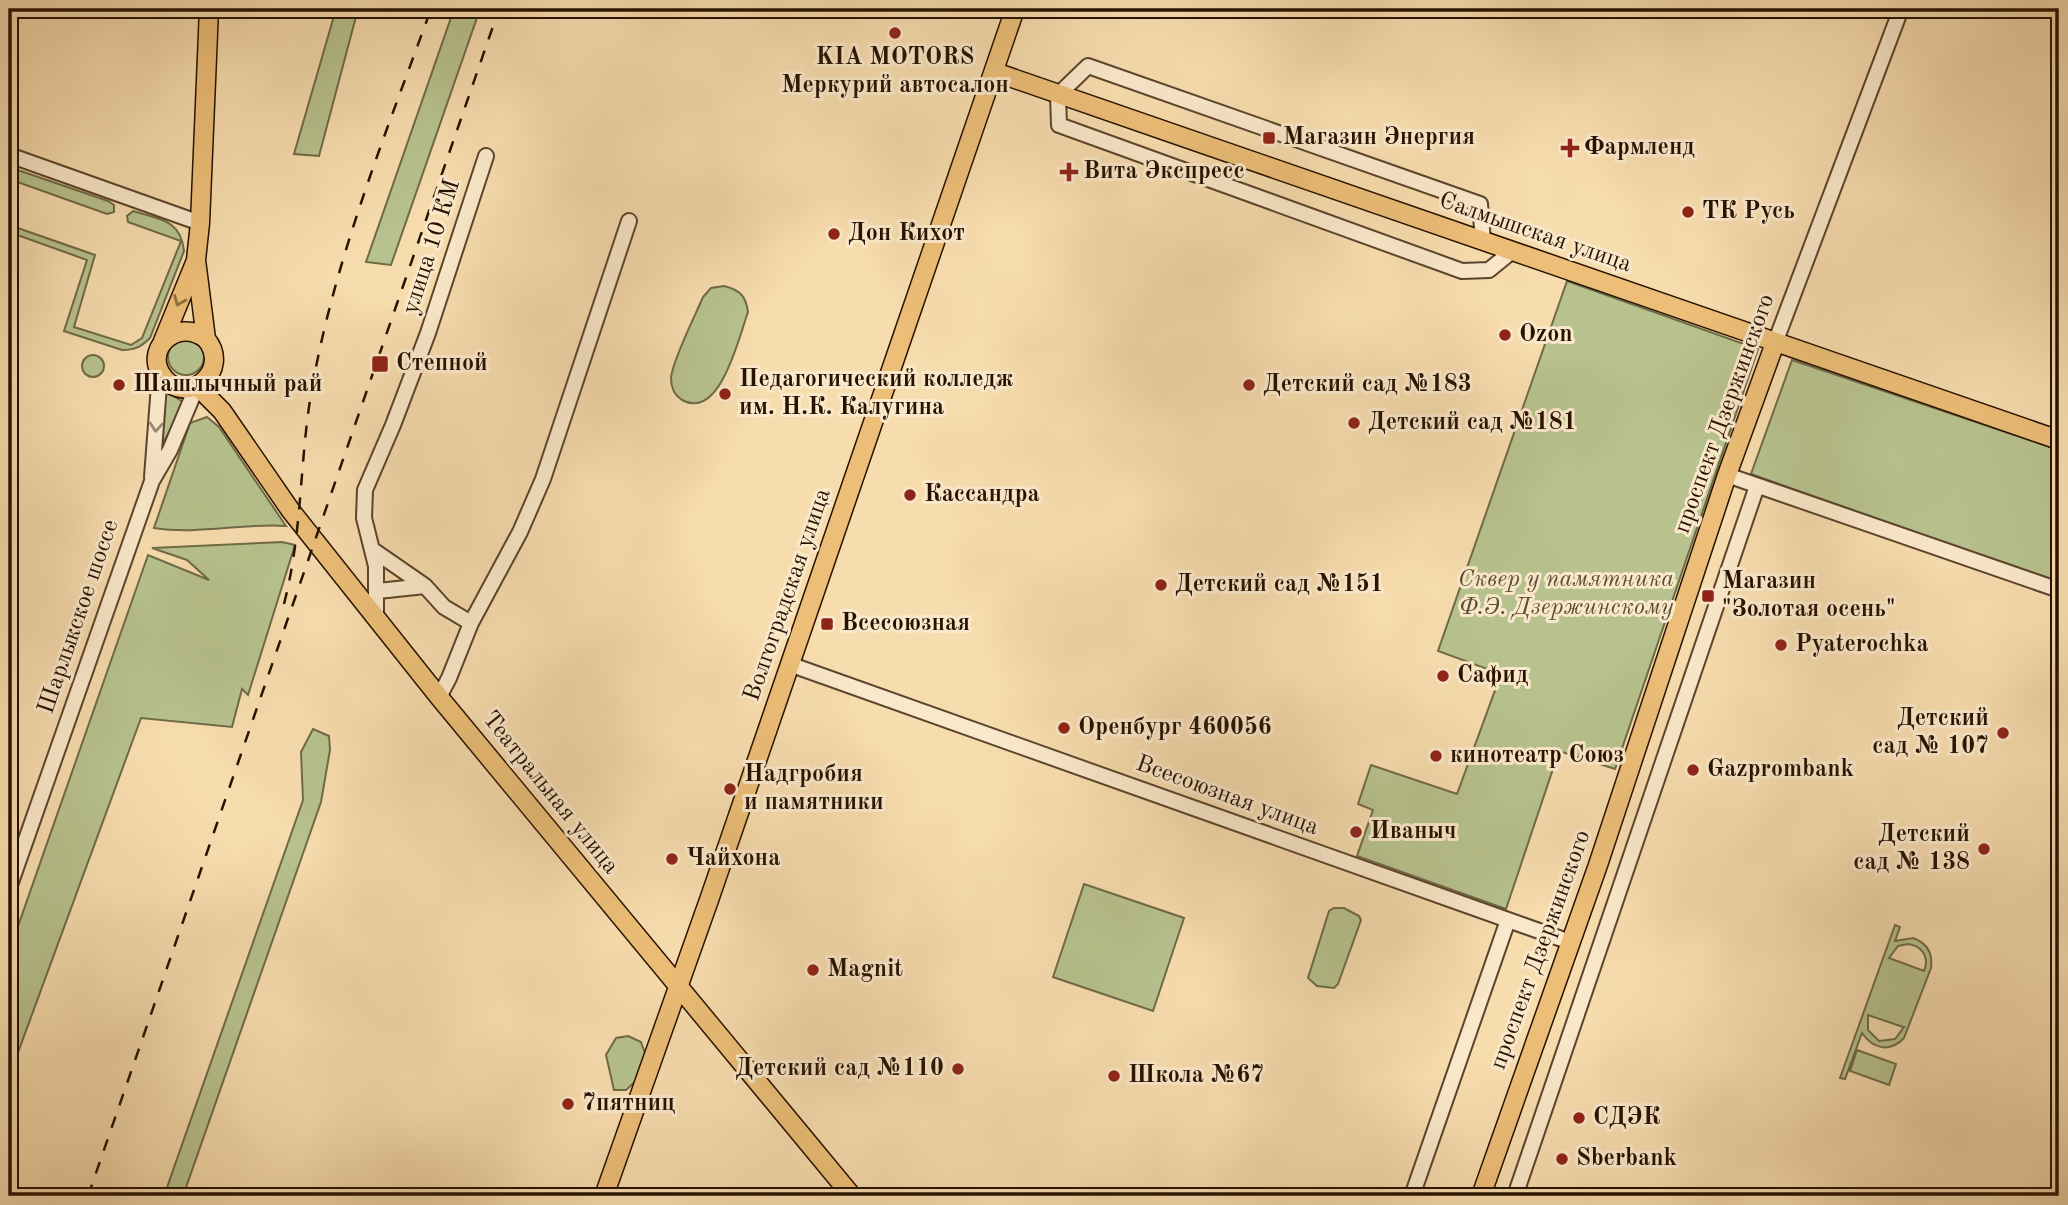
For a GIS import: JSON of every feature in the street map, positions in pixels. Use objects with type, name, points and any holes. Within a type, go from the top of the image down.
[{"type":"main road","points":[[206,339],[196,260],[209,9]]},
{"type":"main road","name":"Волгоградская улица","points":[[604,1196],[679,988],[1015,9]]},
{"type":"main road","name":"Салмышская улица","points":[[995,72],[2059,440]]},
{"type":"main road","points":[[163,342],[171,335],[186,331],[197,333],[206,339],[213,349],[214,362],[209,376],[197,386],[176,386],[164,379],[157,356],[196,260]]},
{"type":"main road","name":"проспект Дзержинского","points":[[1481,1196],[1598,865],[1727,475],[1775,343]]},
{"type":"main road","name":"Театральная улица","points":[[214,362],[222,411]]},
{"type":"main road","name":"Театральная улица","points":[[197,386],[222,411],[291,511],[439,697],[852,1196]]},
{"type":"street","name":"проспект Дзержинского","points":[[1775,343],[1900,9]]},
{"type":"street","points":[[1483,242],[1480,204],[1088,66],[1058,95],[1059,125],[1462,271],[1489,270],[1511,251]]},
{"type":"street","points":[[9,155],[200,223]]},
{"type":"street","name":"улица 10 КМ","points":[[376,616],[377,591],[373,550],[364,518],[365,490],[428,333],[485,156]]},
{"type":"street","points":[[439,697],[471,623],[520,532],[543,479],[629,221]]},
{"type":"street","name":"Шарлыкское шоссе","points":[[152,481],[160,372]]},
{"type":"street","name":"Шарлыкское шоссе","points":[[9,888],[152,481],[170,450],[197,386]]},
{"type":"street","points":[[1727,475],[2059,590]]},
{"type":"street","points":[[1515,1196],[1757,486]]},
{"type":"street","points":[[373,550],[425,586],[444,607],[471,623]]},
{"type":"street","points":[[377,591],[425,586]]},
{"type":"street","name":"Всесоюзная улица","points":[[789,664],[1570,942]]},
{"type":"street","points":[[1412,1196],[1508,920]]},
{"type":"green space","points":[[336,9],[358,9],[319,156],[294,154]]},
{"type":"green space","points":[[454,9],[480,9],[391,265],[366,262]]},
{"type":"green space","points":[[9,167],[108,201],[114,205],[114,212],[107,214],[9,179]]},
{"type":"green space","points":[[133,211],[173,226],[182,240],[184,251],[150,338],[138,347],[122,350],[64,331],[87,260],[9,232],[9,225],[95,255],[74,327],[131,345],[142,338],[181,241],[128,222],[127,216]]},
{"type":"green space","name":"Сквер у памятника Ф.Э. Дзержинскому","points":[[1567,281],[1758,349],[1615,769],[1559,751],[1506,909],[1357,856],[1373,810],[1358,804],[1371,765],[1457,794],[1501,674],[1438,651]]},
{"type":"green space","points":[[724,286],[741,294],[748,312],[733,356],[717,388],[707,399],[695,403],[682,400],[672,385],[675,361],[703,297],[711,288]]},
{"type":"green space","points":[[186,339],[199,344],[204,357],[199,370],[186,375],[173,370],[168,357],[173,344]]},
{"type":"green space","points":[[93,355],[101,358],[104,366],[101,374],[93,377],[85,374],[82,366],[85,358]]},
{"type":"green space","points":[[1792,360],[2059,450],[2059,583],[1751,474]]},
{"type":"green space","points":[[165,391],[185,403],[162,445]]},
{"type":"green space","points":[[207,417],[219,427],[286,526],[187,530],[154,528],[190,423]]},
{"type":"green space","points":[[282,542],[295,545],[248,695],[242,689],[232,727],[141,718],[9,1077],[9,952],[148,555],[209,580],[187,560],[152,548]]},
{"type":"green space","points":[[313,729],[329,736],[330,750],[321,802],[183,1196],[164,1196],[303,800],[301,752]]},
{"type":"green space","points":[[1084,884],[1184,918],[1153,1011],[1053,977]]},
{"type":"green space","points":[[1344,908],[1359,916],[1361,920],[1338,984],[1334,988],[1317,986],[1308,978],[1329,911]]},
{"type":"green space","points":[[1895,925],[1900,927],[1895,941],[1913,938],[1922,943],[1930,953],[1931,968],[1904,1038],[1893,1046],[1882,1047],[1871,1043],[1862,1033],[1845,1079],[1840,1078]],"holes":[[[1908,944],[1924,953],[1924,971],[1889,958],[1898,946]],[[1868,1015],[1903,1027],[1904,1027],[1895,1039],[1879,1041],[1868,1030]]]},
{"type":"green space","points":[[628,1036],[641,1042],[646,1056],[638,1079],[626,1090],[614,1090],[606,1055],[616,1038]]},
{"type":"green space","points":[[1857,1050],[1896,1064],[1889,1085],[1850,1071]]},
{"type":"railway","points":[[284,604],[295,549],[308,415],[322,339],[363,196],[431,9]]},
{"type":"railway","points":[[88,1196],[499,9]]},
{"type":"place","name":"KIA MOTORS Меркурий автосалон","points":[[895,33]]},
{"type":"place","name":"Магазин Энергия","points":[[1269,138]]},
{"type":"place","name":"Фармленд","points":[[1570,148]]},
{"type":"place","name":"Вита Экспресс","points":[[1069,172]]},
{"type":"place","name":"ТК Русь","points":[[1688,212]]},
{"type":"place","name":"Дон Кихот","points":[[834,234]]},
{"type":"place","name":"Ozon","points":[[1505,335]]},
{"type":"place","name":"Степной","points":[[380,364]]},
{"type":"place","name":"Шашлычный рай","points":[[119,385]]},
{"type":"place","name":"Детский сад №183","points":[[1249,385]]},
{"type":"place","name":"Педагогический колледж им. Н.К. Калугина","points":[[725,394]]},
{"type":"place","name":"Детский сад №181","points":[[1354,423]]},
{"type":"place","name":"Кассандра","points":[[910,495]]},
{"type":"place","name":"Детский сад №151","points":[[1161,585]]},
{"type":"place","name":"Магазин \"Золотая осень\"","points":[[1708,596]]},
{"type":"place","name":"Всесоюзная","points":[[827,624]]},
{"type":"place","name":"Pyaterochka","points":[[1781,645]]},
{"type":"place","name":"Сафид","points":[[1443,676]]},
{"type":"place","name":"Оренбург 460056","points":[[1064,728]]},
{"type":"place","name":"Детский сад № 107","points":[[2003,733]]},
{"type":"place","name":"кинотеатр Союз","points":[[1436,756]]},
{"type":"place","name":"Gazprombank","points":[[1693,770]]},
{"type":"place","name":"Надгробия и памятники","points":[[730,789]]},
{"type":"place","name":"Иваныч","points":[[1356,832]]},
{"type":"place","name":"Детский сад № 138","points":[[1984,849]]},
{"type":"place","name":"Чайхона","points":[[672,859]]},
{"type":"place","name":"Magnit","points":[[813,970]]},
{"type":"place","name":"Детский сад №110","points":[[958,1069]]},
{"type":"place","name":"Школа №67","points":[[1114,1076]]},
{"type":"place","name":"7пятниц","points":[[568,1104]]},
{"type":"place","name":"СДЭК","points":[[1579,1118]]},
{"type":"place","name":"Sberbank","points":[[1562,1159]]}]
